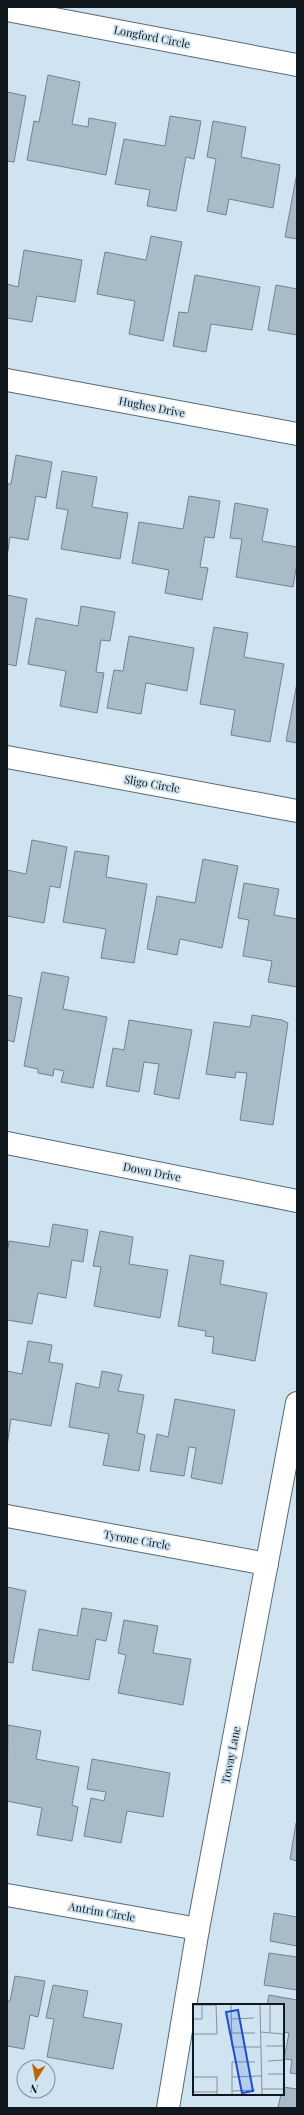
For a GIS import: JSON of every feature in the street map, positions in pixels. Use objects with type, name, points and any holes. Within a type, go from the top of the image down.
[{"type":"street","name":"Longford Circle","points":[[7,10],[297,64]]},
{"type":"street","name":"Hughes Drive","points":[[7,380],[297,434]]},
{"type":"street","name":"Sligo Circle","points":[[7,758],[297,811]]},
{"type":"street","name":"Down Drive","points":[[7,1143],[297,1201]]},
{"type":"street","name":"Toway Lane","points":[[168,2108],[198,1929],[297,1403]]},
{"type":"street","name":"Tyrone Circle","points":[[7,1516],[267,1564]]},
{"type":"street","name":"Antrim Circle","points":[[7,1894],[198,1929]]},
{"type":"building","points":[[48,75],[80,82],[72,124],[88,127],[89,118],[116,123],[106,175],[27,160],[34,121],[39,122]]},
{"type":"building","points":[[7,92],[26,96],[14,162],[7,161]]},
{"type":"building","points":[[170,116],[201,121],[194,159],[186,157],[176,211],[147,206],[150,190],[115,184],[124,139],[165,146]]},
{"type":"building","points":[[213,121],[246,127],[241,157],[280,165],[273,208],[229,199],[226,215],[207,211],[216,159],[207,157]]},
{"type":"building","points":[[297,173],[297,239],[285,237]]},
{"type":"building","points":[[151,236],[182,242],[163,341],[129,334],[135,301],[97,294],[105,252],[146,260]]},
{"type":"building","points":[[24,250],[82,260],[75,302],[37,296],[32,322],[7,318],[7,284],[18,287]]},
{"type":"building","points":[[195,275],[260,287],[252,330],[211,324],[206,352],[173,346],[179,312],[188,313]]},
{"type":"building","points":[[276,285],[297,289],[297,335],[268,330]]},
{"type":"building","points":[[16,455],[52,462],[46,498],[36,496],[28,540],[10,537],[7,557],[7,484],[11,484]]},
{"type":"building","points":[[62,471],[97,477],[92,507],[128,513],[120,559],[61,549],[68,510],[56,508]]},
{"type":"building","points":[[189,496],[220,501],[214,538],[205,537],[200,567],[208,568],[202,600],[165,593],[169,570],[132,563],[139,522],[183,529]]},
{"type":"building","points":[[235,503],[268,509],[262,541],[297,547],[297,563],[293,587],[236,577],[242,539],[230,538]]},
{"type":"building","points":[[7,595],[27,599],[16,666],[7,664]]},
{"type":"building","points":[[81,606],[115,612],[110,641],[101,640],[96,672],[104,673],[97,713],[60,706],[66,671],[28,664],[36,618],[78,626]]},
{"type":"building","points":[[214,627],[248,633],[244,657],[284,664],[270,742],[231,735],[235,710],[200,704]]},
{"type":"building","points":[[129,636],[194,648],[187,691],[146,683],[141,714],[107,708],[114,670],[123,671]]},
{"type":"building","points":[[297,683],[297,743],[286,741]]},
{"type":"building","points":[[32,840],[67,847],[60,888],[50,886],[44,923],[7,916],[7,870],[26,874]]},
{"type":"building","points":[[75,851],[109,856],[106,877],[147,884],[134,963],[101,958],[106,929],[63,922]]},
{"type":"building","points":[[203,859],[238,866],[222,948],[180,939],[177,955],[147,949],[157,896],[195,903]]},
{"type":"building","points":[[244,883],[279,889],[274,915],[297,919],[297,987],[268,982],[272,961],[243,956],[249,920],[238,918]]},
{"type":"building","points":[[42,972],[69,977],[63,1009],[107,1017],[93,1088],[61,1082],[64,1071],[54,1069],[53,1076],[38,1073],[38,1069],[24,1066]]},
{"type":"building","points":[[7,995],[22,998],[14,1042],[7,1040]]},
{"type":"building","points":[[252,1015],[282,1020],[288,1023],[273,1125],[240,1120],[247,1073],[236,1072],[235,1078],[206,1074],[214,1022],[250,1027]]},
{"type":"building","points":[[129,1020],[192,1030],[179,1099],[154,1094],[159,1064],[144,1062],[139,1092],[106,1086],[113,1048],[124,1050]]},
{"type":"building","points":[[53,1224],[88,1230],[83,1262],[72,1260],[66,1298],[38,1293],[32,1324],[7,1320],[7,1254],[9,1241],[49,1247]]},
{"type":"building","points":[[100,1231],[133,1237],[129,1264],[168,1270],[160,1318],[94,1306],[101,1267],[93,1266]]},
{"type":"building","points":[[190,1255],[224,1261],[220,1284],[267,1293],[255,1361],[212,1353],[214,1337],[205,1336],[206,1331],[178,1326]]},
{"type":"building","points":[[28,1341],[52,1345],[49,1362],[63,1364],[51,1426],[11,1419],[7,1446],[7,1371],[22,1374]]},
{"type":"building","points":[[102,1371],[122,1375],[118,1391],[144,1395],[137,1433],[145,1435],[139,1471],[103,1465],[109,1434],[69,1427],[76,1383],[99,1388]]},
{"type":"building","points":[[175,1399],[235,1410],[222,1484],[191,1478],[196,1448],[189,1447],[184,1476],[150,1471],[157,1434],[168,1437]]},
{"type":"building","points":[[7,1587],[26,1591],[13,1663],[7,1662]]},
{"type":"building","points":[[82,1608],[112,1613],[106,1641],[96,1639],[89,1680],[32,1670],[39,1629],[77,1636]]},
{"type":"building","points":[[124,1620],[158,1626],[153,1653],[191,1659],[183,1705],[118,1693],[126,1655],[118,1653]]},
{"type":"building","points":[[8,1725],[41,1731],[36,1759],[79,1767],[72,1805],[78,1807],[72,1841],[37,1835],[42,1808],[7,1801]]},
{"type":"building","points":[[92,1759],[170,1773],[163,1817],[127,1811],[121,1843],[84,1836],[91,1798],[104,1801],[106,1792],[87,1789]]},
{"type":"building","points":[[297,1823],[297,1861],[290,1859]]},
{"type":"building","points":[[274,1913],[297,1917],[297,1946],[270,1941]]},
{"type":"building","points":[[269,1953],[297,1957],[297,1990],[264,1985]]},
{"type":"building","points":[[15,1976],[45,1981],[38,2017],[30,2015],[24,2049],[7,2046],[7,2001],[10,2001]]},
{"type":"building","points":[[53,1985],[88,1991],[83,2017],[122,2024],[113,2069],[47,2057],[54,2019],[46,2018]]},
{"type":"building","points":[[269,1995],[297,2000],[297,2074],[290,2073],[292,2060],[284,2059],[289,2033],[284,2032],[284,2004],[267,2004]]},
{"type":"building","points":[[284,2087],[297,2089],[297,2108],[278,2108],[281,2095],[284,2095]]}]
